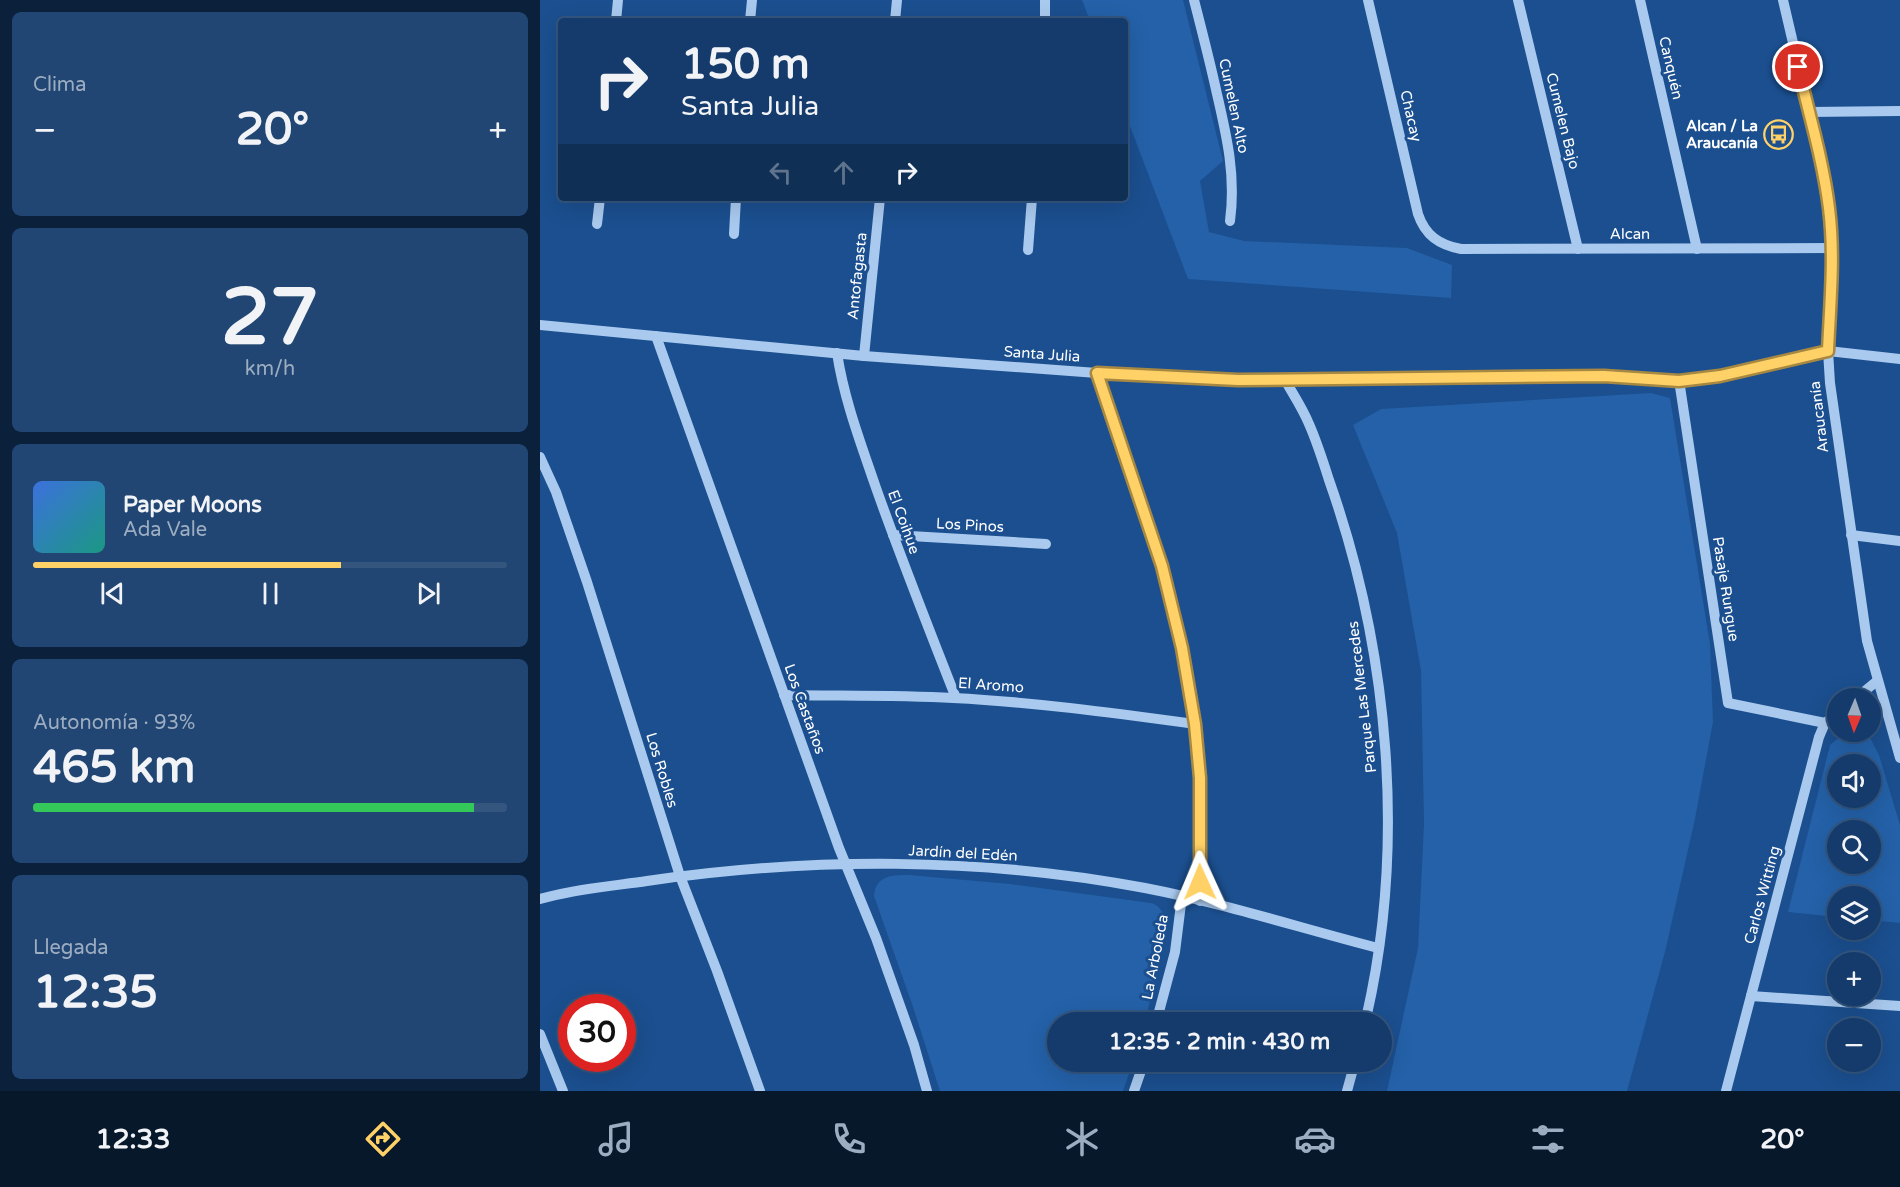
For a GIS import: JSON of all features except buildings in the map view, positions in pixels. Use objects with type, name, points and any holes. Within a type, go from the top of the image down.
[{"type":"street","points":[[616,18],[618,0]]},
{"type":"street","points":[[750,18],[752,0]]},
{"type":"street","points":[[896,18],[897,0]]},
{"type":"street","points":[[1045,18],[1046,0]]},
{"type":"street","name":"Cumelen Alto","points":[[1194,0],[1232,163],[1233,192],[1230,221]]},
{"type":"street","name":"Chacay","points":[[1368,0],[1418,214],[1431,236]]},
{"type":"street","name":"Cumelen Bajo","points":[[1518,0],[1578,249]]},
{"type":"street","name":"Canquén","points":[[1640,0],[1697,249]]},
{"type":"street","name":"Araucanía","points":[[1783,0],[1827,198],[1832,248],[1828,351],[1833,413],[1867,641],[1876,681],[1897,735],[1900,758]]},
{"type":"street","points":[[1809,112],[1900,111]]},
{"type":"street","points":[[597,224],[600,201]]},
{"type":"street","points":[[734,234],[736,201]]},
{"type":"street","name":"Antofagasta","points":[[864,356],[880,201]]},
{"type":"street","points":[[1028,250],[1032,201]]},
{"type":"street","name":"Alcan","points":[[1431,236],[1440,243],[1461,249],[1832,248]]},
{"type":"street","name":"Santa Julia","points":[[540,325],[864,356],[1097,373],[1238,380],[1604,376],[1679,381],[1720,376],[1828,351],[1900,359]]},
{"type":"street","name":"Los Castaños","points":[[656,336],[839,848],[876,938],[914,1045],[927,1091]]},
{"type":"street","name":"El Coihue","points":[[837,353],[846,403],[892,536],[956,698]]},
{"type":"street","points":[[1097,373],[1162,566],[1182,648],[1195,724],[1200,778],[1200,902]]},
{"type":"street","name":"Parque Las Mercedes","points":[[1285,380],[1309,423],[1346,528],[1370,632],[1381,704],[1387,800],[1385,876],[1378,948],[1367,1012]]},
{"type":"street","name":"Pasaje Rungue","points":[[1679,381],[1728,703],[1825,723]]},
{"type":"street","name":"Los Robles","points":[[540,457],[556,492],[587,582],[680,876],[760,1091]]},
{"type":"street","name":"Los Pinos","points":[[892,536],[1046,544]]},
{"type":"street","points":[[1851,536],[1900,541]]},
{"type":"street","points":[[1868,688],[1876,681]]},
{"type":"street","name":"El Aromo","points":[[784,695],[894,695],[956,698],[1082,709],[1195,724]]},
{"type":"street","name":"Carlos Witting","points":[[1726,1091],[1819,737],[1825,723]]},
{"type":"street","name":"Jardín del Edén","points":[[540,899],[584,890],[735,869],[847,865],[962,865],[1142,888],[1182,896],[1378,948]]},
{"type":"street","name":"La Arboleda","points":[[1159,1012],[1175,952],[1182,896]]},
{"type":"street","points":[[1751,996],[1900,1006]]},
{"type":"street","points":[[540,1035],[563,1091]]},
{"type":"street","points":[[1134,1091],[1141,1072]]},
{"type":"street","points":[[1347,1091],[1352,1072]]},
{"type":"shaded area","points":[[1082,0],[1183,0],[1223,161],[1200,181],[1209,232],[1244,241],[1407,248],[1452,265],[1451,298],[1188,279],[1128,121],[1128,18],[1089,18]]},
{"type":"shaded area","points":[[1651,393],[1670,398],[1710,644],[1713,722],[1695,819],[1665,952],[1627,1091],[1387,1091],[1418,948],[1424,824],[1421,671],[1397,533],[1353,425],[1381,409]]},
{"type":"shaded area","points":[[1834,742],[1872,742],[1878,754],[1828,754],[1830,745]]},
{"type":"shaded area","points":[[1827,757],[1827,808],[1881,808],[1881,762],[1900,825],[1900,923],[1881,921],[1881,886],[1827,886],[1827,916],[1788,912]]},
{"type":"shaded area","points":[[909,875],[1010,884],[1151,903],[1157,906],[1164,915],[1164,936],[1147,1012],[1047,1012],[1047,1072],[1130,1072],[1123,1091],[940,1091],[874,896],[875,889],[881,880],[891,876]]},
{"type":"place","name":"Alcan / La Araucanía","points":[[1779,135]]},
{"type":"route","points":[[1200,882],[1200,778],[1195,724],[1182,648],[1162,566],[1097,373],[1238,380],[1604,376],[1679,381],[1720,376],[1828,351],[1832,281],[1829,208],[1822,167],[1798,67]]}]
